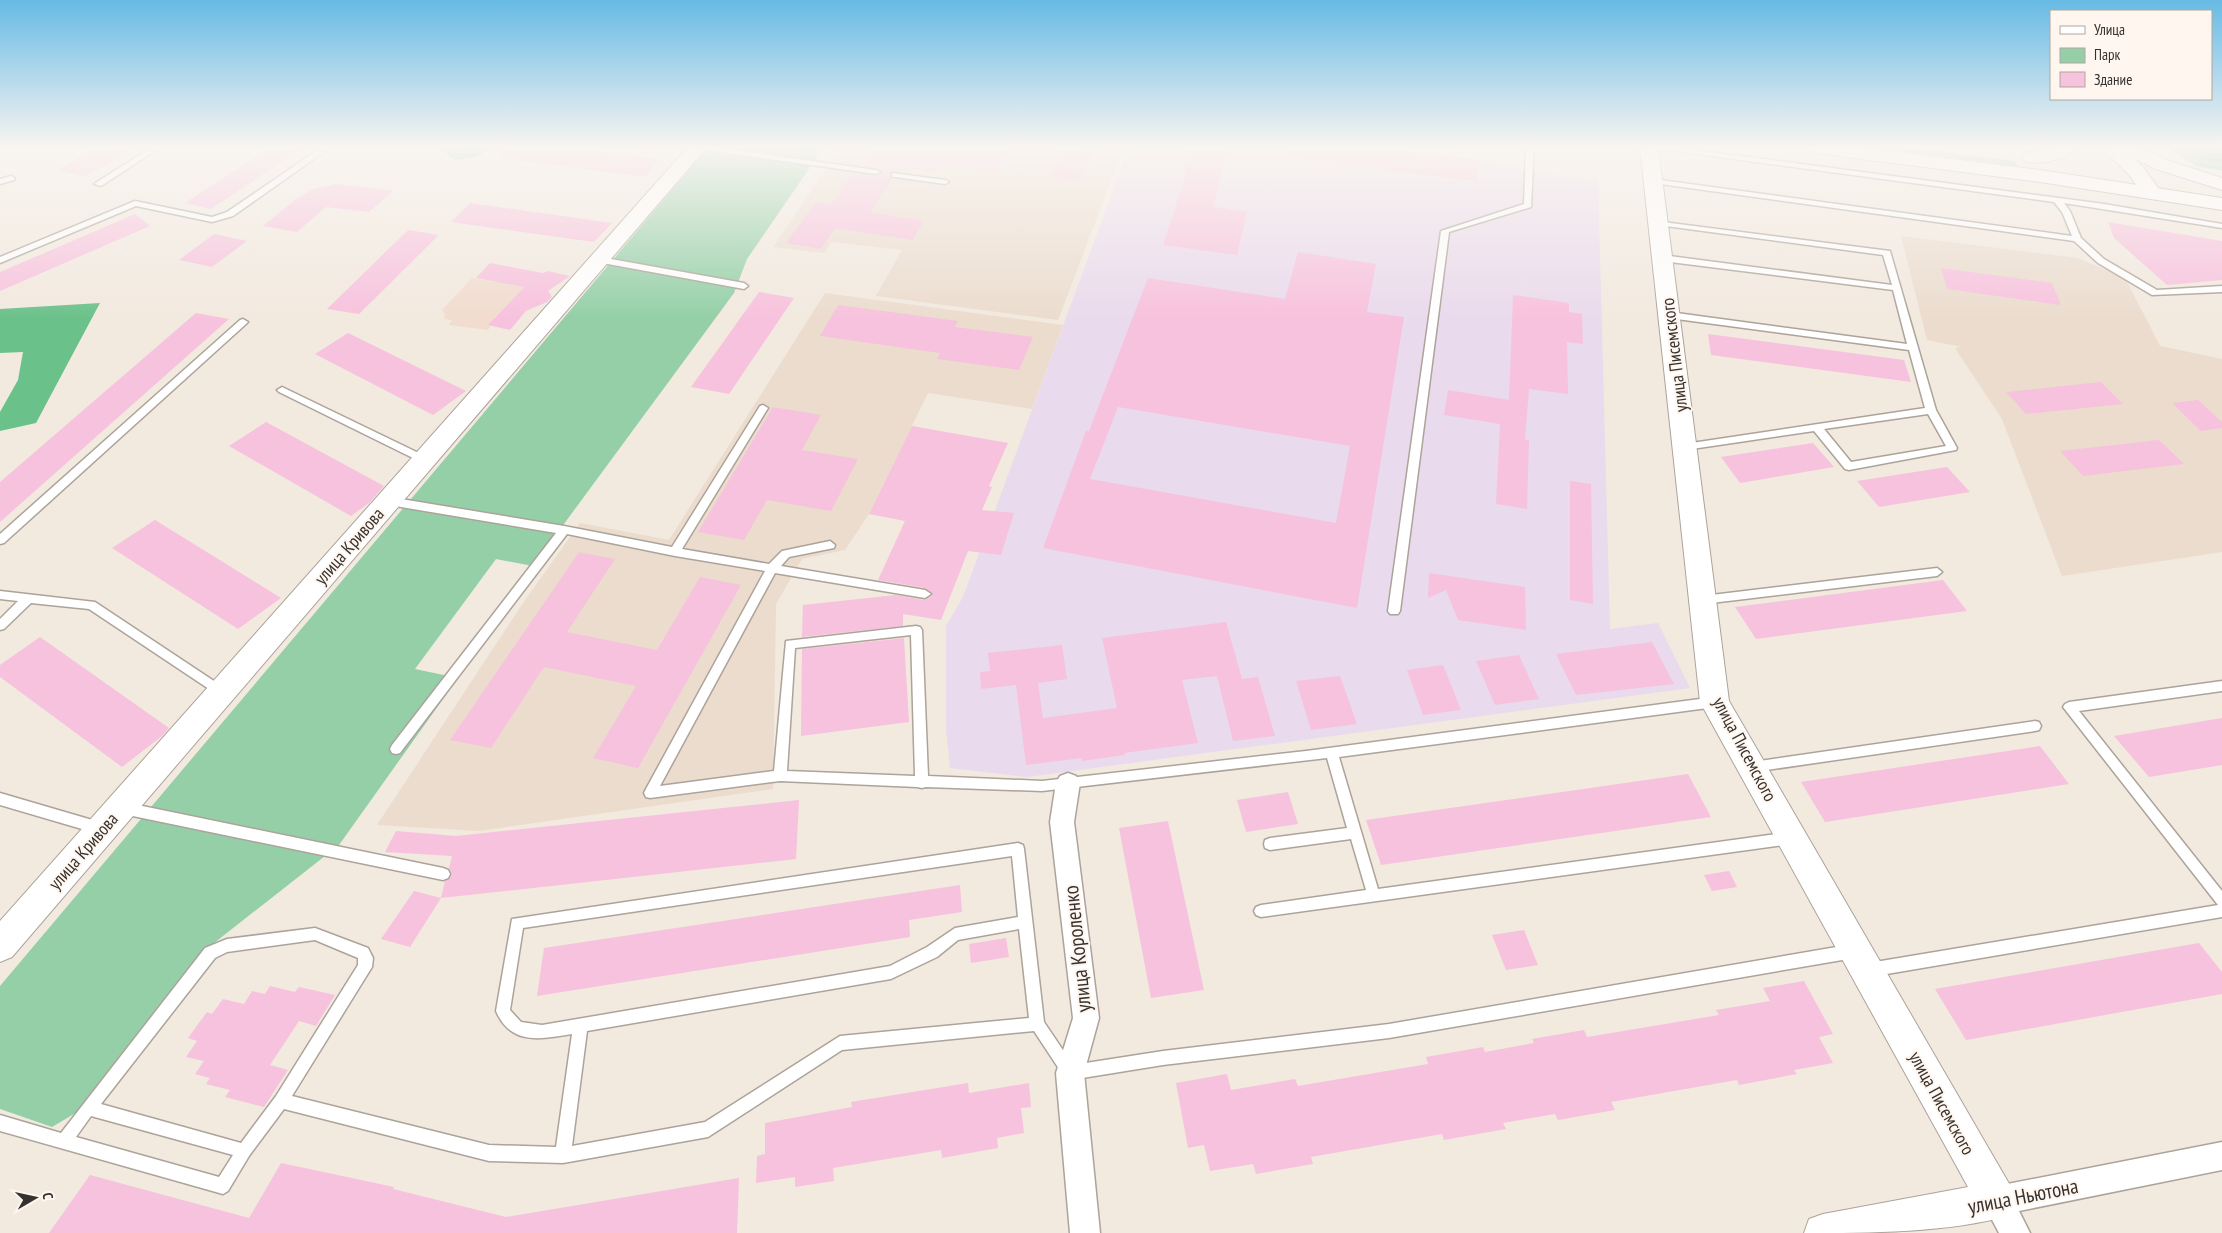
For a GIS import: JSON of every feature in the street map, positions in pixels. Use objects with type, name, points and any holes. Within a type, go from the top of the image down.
[{"type":"street","name":"улица Кривова","points":[[0,946],[648,205]]},
{"type":"street","name":"улица Писемского","points":[[1656,205],[1715,702],[2015,1233]]},
{"type":"street","name":"улица Короленко","points":[[1068,783],[1062,822],[1086,1018],[1070,1072],[1085,1233]]},
{"type":"street","name":"улица Ньютона","points":[[1823,1233],[1997,1201],[2222,1156]]},
{"type":"lane","points":[[0,260],[131,205]]},
{"type":"lane","points":[[142,205],[212,220],[230,214],[244,205]]},
{"type":"lane","points":[[1394,611],[1446,231],[1528,205]]},
{"type":"lane","points":[[1825,205],[2077,239]]},
{"type":"lane","points":[[2061,205],[2066,211],[2077,239],[2101,261],[2155,293],[2222,289]]},
{"type":"lane","points":[[2091,205],[2222,226]]},
{"type":"lane","points":[[1658,223],[1887,253],[1931,410],[1952,448],[1849,466],[1816,427]]},
{"type":"lane","points":[[1662,258],[1897,288]]},
{"type":"lane","points":[[600,260],[744,286]]},
{"type":"lane","points":[[1669,315],[1913,348]]},
{"type":"lane","points":[[0,540],[243,322]]},
{"type":"lane","points":[[282,390],[425,460]]},
{"type":"lane","points":[[675,552],[763,408]]},
{"type":"lane","points":[[1685,448],[1931,410]]},
{"type":"lane","points":[[389,500],[564,530],[675,552],[925,594]]},
{"type":"lane","points":[[396,750],[564,530]]},
{"type":"lane","points":[[830,545],[786,554],[772,568],[650,793],[780,776],[922,783],[1042,786],[1306,756],[1715,702]]},
{"type":"lane","points":[[1703,600],[1937,572]]},
{"type":"lane","points":[[0,595],[91,605],[222,692]]},
{"type":"lane","points":[[0,626],[29,598]]},
{"type":"lane","points":[[780,776],[790,644],[916,630],[922,783]]},
{"type":"lane","points":[[2222,686],[2069,707],[2222,901]]},
{"type":"lane","points":[[1753,767],[2035,726]]},
{"type":"lane","points":[[1306,756],[1331,752],[1374,896]]},
{"type":"lane","points":[[0,799],[102,829]]},
{"type":"lane","points":[[121,807],[443,874]]},
{"type":"lane","points":[[1270,844],[1355,833]]},
{"type":"lane","points":[[1261,911],[1792,837]]},
{"type":"lane","points":[[1025,922],[955,934],[932,952],[891,972],[580,1027],[542,1032],[523,1030],[509,1023],[504,1011],[517,923],[1018,849],[1037,1024],[1070,1072],[1163,1058],[1389,1031],[1862,960],[2222,911]]},
{"type":"lane","points":[[0,1123],[223,1186],[244,1151],[282,1101],[365,967],[366,958],[363,953],[315,934],[227,946],[210,953],[64,1141]]},
{"type":"lane","points":[[282,1101],[489,1153],[563,1155],[708,1129],[840,1043],[1037,1024]]},
{"type":"lane","points":[[563,1155],[580,1027]]},
{"type":"lane","points":[[88,1108],[244,1151]]},
{"type":"shaded area","points":[[802,205],[1102,205],[1058,320],[876,296],[902,250],[832,242],[824,253],[773,247]]},
{"type":"shaded area","points":[[1108,205],[1599,205],[1610,629],[1658,623],[1690,688],[1027,777],[950,768],[946,728],[946,626],[963,597]]},
{"type":"shaded area","points":[[1901,236],[2078,258],[2125,278],[2160,346],[2222,359],[2222,552],[2062,576],[2002,419],[1955,348],[1962,347],[1927,340]]},
{"type":"shaded area","points":[[472,278],[524,287],[494,318],[488,330],[449,325],[452,320],[444,319],[445,314],[442,310]]},
{"type":"shaded area","points":[[825,293],[1063,325],[1032,409],[928,393],[869,514],[845,550],[802,559],[776,604],[773,789],[479,831],[377,825],[525,600],[580,523],[669,540]]},
{"type":"green space","points":[[659,205],[784,205],[747,259],[734,293],[533,566],[496,559],[415,669],[458,678],[339,845],[209,947],[79,1111],[52,1127],[0,1109],[0,986]]},
{"type":"green space","points":[[100,303],[36,423],[0,431],[0,412],[18,380],[23,352],[0,353],[0,309]]},
{"type":"building","points":[[192,205],[218,205],[211,209]]},
{"type":"building","points":[[289,205],[378,205],[369,212],[326,207],[297,232],[263,226]]},
{"type":"building","points":[[468,205],[481,205],[612,223],[594,242],[451,222]]},
{"type":"building","points":[[814,205],[875,205],[870,212],[924,221],[912,240],[835,228],[821,249],[786,243]]},
{"type":"building","points":[[1176,205],[1214,205],[1213,207],[1247,212],[1237,255],[1163,245]]},
{"type":"building","points":[[135,214],[150,226],[0,291],[0,272]]},
{"type":"building","points":[[2108,222],[2222,241],[2222,280],[2167,285],[2114,238]]},
{"type":"building","points":[[408,230],[439,235],[359,314],[327,309]]},
{"type":"building","points":[[214,234],[247,241],[212,267],[179,260]]},
{"type":"building","points":[[1298,252],[1376,264],[1367,312],[1404,317],[1357,608],[1043,548],[1086,431],[1089,431],[1148,278],[1285,299]],"holes":[[[1118,407],[1350,446],[1336,523],[1090,479]]]},
{"type":"building","points":[[490,263],[570,276],[548,291],[552,297],[547,302],[526,311],[510,330],[488,325],[524,287],[476,278]]},
{"type":"building","points":[[1941,268],[2052,283],[2061,305],[1947,289]]},
{"type":"building","points":[[759,292],[794,298],[729,394],[691,387]]},
{"type":"building","points":[[1513,295],[1569,303],[1569,312],[1582,314],[1583,344],[1567,342],[1568,394],[1529,389],[1525,440],[1529,440],[1527,509],[1496,504],[1500,424],[1444,415],[1448,390],[1509,400]]},
{"type":"building","points":[[838,305],[958,321],[955,327],[1033,337],[1019,370],[937,359],[940,353],[820,336]]},
{"type":"building","points":[[196,313],[229,319],[0,522],[0,482]]},
{"type":"building","points":[[348,333],[466,391],[433,415],[315,354]]},
{"type":"building","points":[[1708,334],[1904,360],[1911,382],[1711,355]]},
{"type":"building","points":[[2101,382],[2123,404],[2026,414],[2006,392]]},
{"type":"building","points":[[2198,400],[2222,422],[2222,428],[2201,431],[2172,403]]},
{"type":"building","points":[[773,407],[821,415],[802,450],[858,459],[831,511],[767,500],[744,540],[698,532]]},
{"type":"building","points":[[266,422],[384,486],[369,503],[351,516],[229,446]]},
{"type":"building","points":[[912,426],[1008,443],[989,486],[992,487],[982,510],[1014,513],[1001,555],[968,551],[941,620],[903,614],[903,626],[802,637],[803,605],[896,595],[925,600],[933,595],[925,588],[878,580],[905,521],[869,514]]},
{"type":"building","points":[[2159,440],[2184,464],[2083,476],[2060,451]]},
{"type":"building","points":[[1813,443],[1834,467],[1740,483],[1721,457]]},
{"type":"building","points":[[1947,467],[1970,492],[1879,507],[1857,481]]},
{"type":"building","points":[[1570,481],[1591,484],[1593,604],[1570,600]]},
{"type":"building","points":[[155,520],[281,598],[238,629],[112,548]]},
{"type":"building","points":[[579,552],[615,559],[567,632],[657,650],[700,577],[741,585],[638,768],[593,758],[636,686],[544,667],[491,748],[450,740]]},
{"type":"building","points":[[1429,573],[1525,587],[1526,630],[1458,620],[1446,590],[1428,598]]},
{"type":"building","points":[[1943,580],[1967,611],[1756,639],[1735,607]]},
{"type":"building","points":[[1226,622],[1242,679],[1258,677],[1275,736],[1233,741],[1217,676],[1182,680],[1198,743],[1082,761],[1082,758],[1026,765],[1016,685],[981,689],[980,672],[990,671],[988,653],[1062,645],[1067,679],[1038,683],[1043,718],[1117,708],[1102,638]]},
{"type":"building","points":[[40,637],[169,728],[162,736],[122,767],[0,677],[0,665]]},
{"type":"building","points":[[904,638],[909,722],[801,736],[802,649]]},
{"type":"building","points":[[1652,642],[1674,684],[1576,695],[1556,654]]},
{"type":"building","points":[[1519,655],[1539,699],[1495,705],[1476,661]]},
{"type":"building","points":[[1443,665],[1461,710],[1423,715],[1407,670]]},
{"type":"building","points":[[1340,676],[1357,724],[1311,730],[1296,681]]},
{"type":"building","points":[[2222,718],[2222,765],[2149,777],[2114,736]]},
{"type":"building","points":[[2040,746],[2069,784],[1825,822],[1801,782]]},
{"type":"building","points":[[1688,774],[1711,817],[1381,865],[1366,820]]},
{"type":"building","points":[[1288,792],[1298,824],[1246,832],[1237,800]]},
{"type":"building","points":[[799,800],[796,859],[441,898],[445,881],[452,875],[449,868],[452,856],[385,852],[396,831],[456,836]]},
{"type":"building","points":[[1168,821],[1204,990],[1151,998],[1119,828]]},
{"type":"building","points":[[1729,871],[1737,887],[1712,891],[1704,875]]},
{"type":"building","points":[[960,885],[962,912],[909,920],[910,937],[537,996],[544,948]]},
{"type":"building","points":[[414,891],[441,898],[410,947],[381,939]]},
{"type":"building","points":[[1524,930],[1538,965],[1506,970],[1492,935]]},
{"type":"building","points":[[1006,938],[1009,957],[971,963],[969,944]]},
{"type":"building","points":[[2199,943],[2222,972],[2222,994],[1966,1040],[1935,989]]},
{"type":"building","points":[[1804,981],[1833,1034],[1819,1037],[1833,1063],[1794,1070],[1797,1074],[1739,1085],[1737,1080],[1611,1102],[1615,1110],[1558,1120],[1555,1114],[1503,1123],[1506,1129],[1444,1140],[1442,1134],[1311,1157],[1313,1164],[1256,1174],[1253,1164],[1210,1171],[1204,1145],[1188,1148],[1176,1083],[1227,1074],[1231,1090],[1295,1079],[1298,1086],[1428,1064],[1426,1057],[1483,1047],[1485,1052],[1534,1043],[1532,1039],[1584,1030],[1587,1037],[1719,1015],[1716,1010],[1770,1001],[1763,988]]},
{"type":"building","points":[[270,986],[295,992],[299,987],[335,995],[316,1026],[299,1021],[270,1065],[288,1070],[264,1107],[225,1097],[230,1090],[206,1084],[210,1078],[195,1074],[204,1061],[186,1057],[197,1041],[188,1038],[207,1012],[212,1014],[223,999],[244,1004],[252,991],[265,994]]},
{"type":"building","points":[[968,1083],[969,1093],[1029,1083],[1031,1107],[1021,1108],[1024,1133],[997,1138],[998,1148],[942,1158],[941,1150],[833,1168],[834,1181],[795,1187],[795,1177],[756,1183],[757,1156],[765,1154],[765,1123],[852,1107],[851,1102]]},
{"type":"building","points":[[281,1163],[394,1187],[393,1189],[506,1217],[739,1178],[737,1233],[49,1233],[90,1175],[249,1218]]}]
